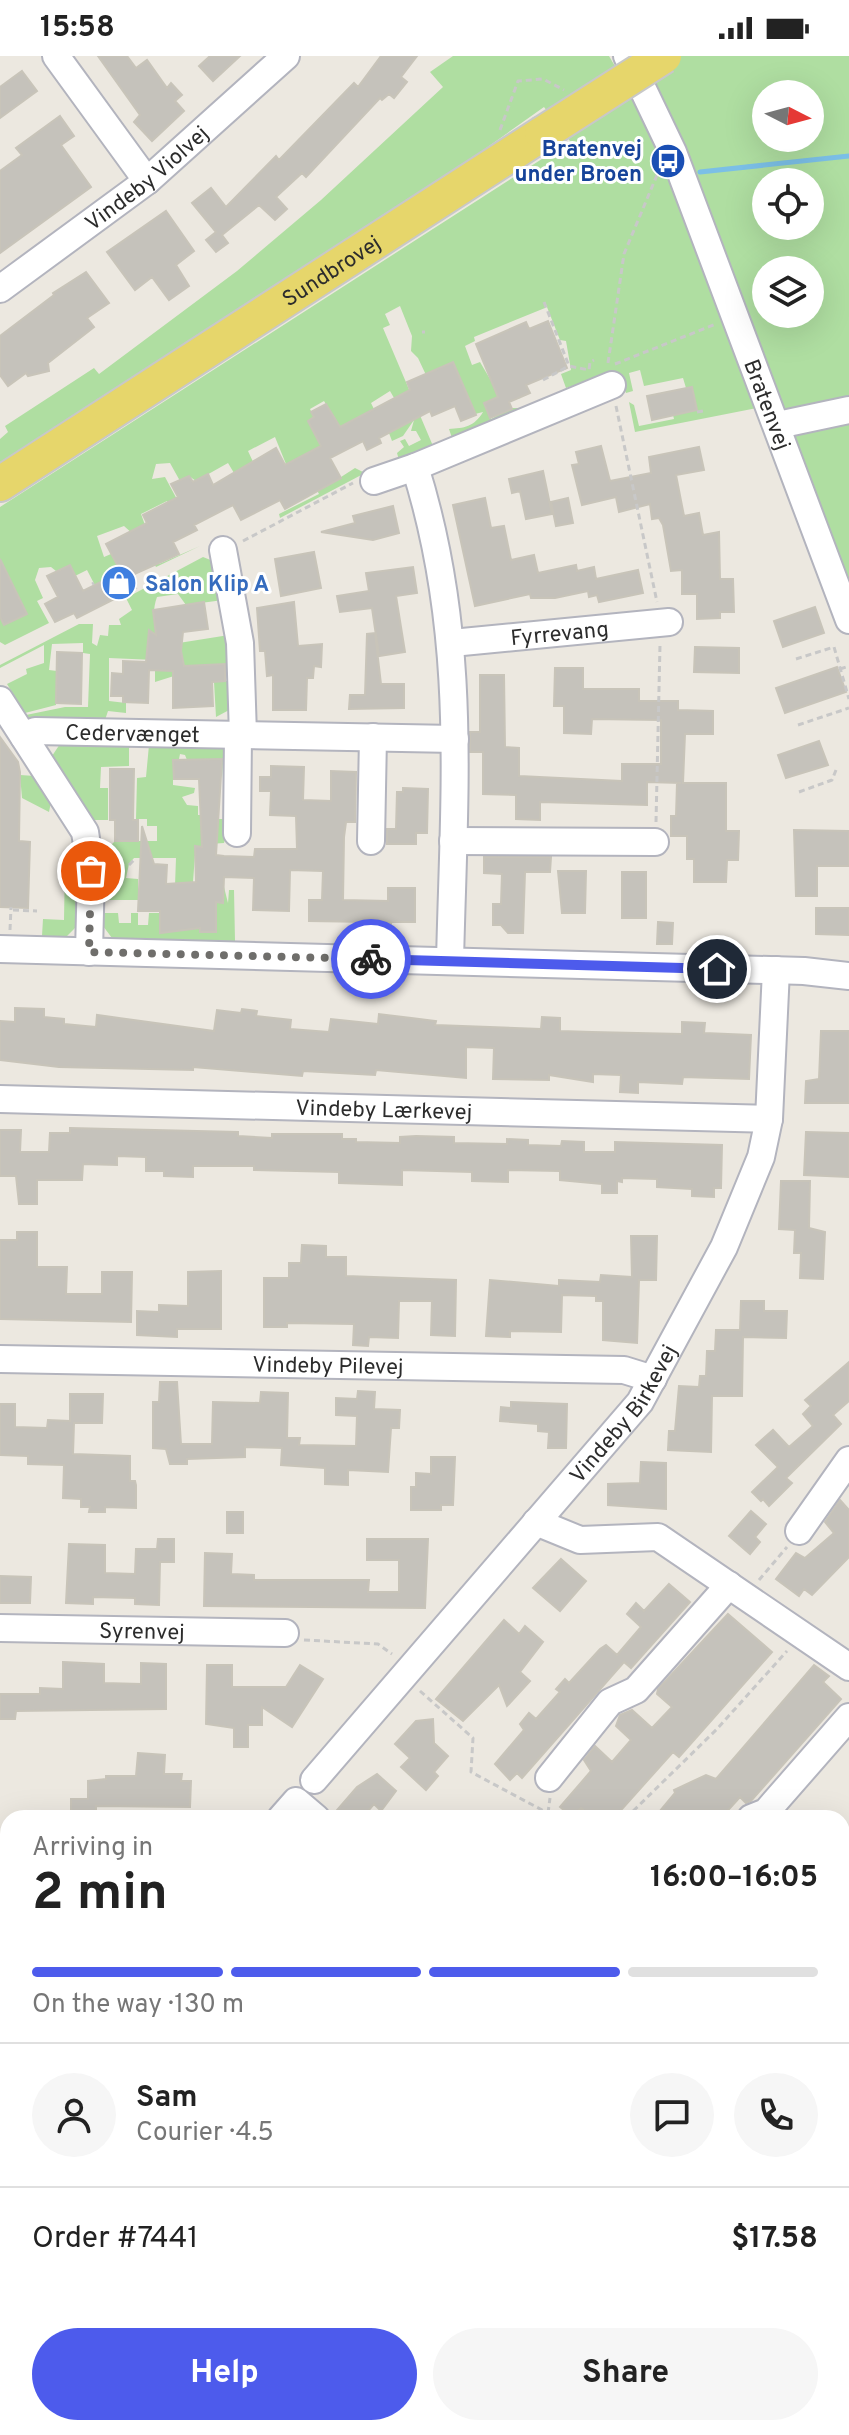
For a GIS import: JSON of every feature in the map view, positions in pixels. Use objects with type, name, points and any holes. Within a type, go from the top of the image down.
[{"type":"main road","name":"Sundbrovej","points":[[0,484],[664,56]]},
{"type":"street","points":[[56,56],[147,181]]},
{"type":"street","name":"Vindeby Violvej","points":[[0,289],[147,181],[286,56]]},
{"type":"street","name":"Bratenvej","points":[[627,56],[673,152],[849,620]]},
{"type":"street","points":[[374,481],[415,467],[610,376]]},
{"type":"street","points":[[778,425],[849,410]]},
{"type":"street","points":[[415,467],[439,558],[452,643],[455,739],[450,961]]},
{"type":"street","points":[[223,550],[240,643],[241,735],[237,833]]},
{"type":"street","name":"Fyrrevang","points":[[452,643],[669,622]]},
{"type":"street","points":[[0,700],[75,813],[87,840],[91,871],[89,952]]},
{"type":"street","name":"Cedervænget","points":[[24,737],[35,731],[455,739]]},
{"type":"street","points":[[371,841],[373,737]]},
{"type":"street","points":[[453,841],[655,842]]},
{"type":"street","points":[[0,949],[776,970],[849,976]]},
{"type":"street","name":"Vindeby Birkevej","points":[[314,1780],[630,1417],[653,1379],[724,1247],[761,1157],[769,1119],[776,970]]},
{"type":"street","name":"Vindeby Lærkevej","points":[[0,1099],[769,1119]]},
{"type":"street","name":"Vindeby Pilevej","points":[[0,1359],[624,1370],[653,1379]]},
{"type":"street","points":[[799,1531],[849,1460]]},
{"type":"street","points":[[536,1522],[580,1540],[658,1537],[849,1667]]},
{"type":"street","points":[[549,1778],[610,1702],[636,1690],[737,1590]]},
{"type":"street","name":"Syrenvej","points":[[0,1628],[285,1633]]},
{"type":"street","points":[[768,1810],[849,1717]]},
{"type":"street","points":[[288,1810],[296,1801],[307,1810]]},
{"type":"path","points":[[501,125],[516,84]]},
{"type":"path","points":[[610,376],[624,254],[663,157],[673,152]]},
{"type":"path","points":[[544,302],[569,366]]},
{"type":"path","points":[[610,376],[723,321]]},
{"type":"path","points":[[543,380],[569,366],[589,370],[590,362],[594,360]]},
{"type":"path","points":[[697,412],[703,411]]},
{"type":"path","points":[[630,470],[639,468]]},
{"type":"path","points":[[223,550],[365,477],[374,481]]},
{"type":"path","points":[[796,659],[834,647],[849,699]]},
{"type":"path","points":[[840,669],[849,666]]},
{"type":"path","points":[[798,725],[849,708]]},
{"type":"path","points":[[799,792],[832,780],[836,770]]},
{"type":"path","points":[[129,865],[135,859]]},
{"type":"path","points":[[11,910],[37,911]]},
{"type":"path","points":[[737,1590],[764,1578],[799,1531]]},
{"type":"path","points":[[285,1633],[311,1642],[380,1645],[473,1738],[469,1760],[471,1772],[542,1810]]},
{"type":"path","points":[[634,1810],[717,1729],[803,1634]]},
{"type":"path","points":[[549,1810],[551,1805]]},
{"type":"green space","points":[[453,56],[609,56],[649,124],[762,407],[635,432],[629,402],[634,405],[639,426],[674,419],[673,415],[696,410],[692,387],[686,388],[683,378],[644,386],[640,370],[629,373],[633,391],[626,393],[617,371],[566,388],[561,374],[571,370],[566,341],[560,340],[545,302],[545,308],[474,337],[475,341],[465,346],[472,365],[480,362],[490,379],[513,379],[521,398],[485,403],[491,419],[512,408],[526,408],[452,438],[449,429],[468,426],[483,412],[475,414],[453,363],[426,375],[411,351],[412,336],[400,306],[385,314],[390,325],[383,328],[433,446],[399,460],[397,453],[404,447],[400,441],[405,439],[409,446],[421,440],[416,431],[411,431],[414,420],[403,436],[392,441],[389,433],[408,422],[390,391],[371,403],[374,409],[361,416],[370,435],[342,431],[324,401],[310,409],[314,417],[308,421],[327,457],[327,486],[355,468],[365,473],[280,518],[279,514],[319,494],[308,473],[288,469],[275,437],[248,451],[261,479],[237,478],[228,463],[196,481],[189,476],[180,481],[170,463],[156,464],[152,479],[165,477],[180,505],[172,509],[167,501],[141,514],[159,564],[200,546],[156,567],[143,543],[124,526],[97,536],[104,557],[111,554],[121,572],[107,579],[110,585],[101,597],[87,570],[75,576],[70,565],[56,571],[51,567],[39,568],[35,580],[43,598],[37,601],[49,623],[5,645],[0,642],[0,617],[4,625],[26,614],[0,579],[0,507],[570,141],[544,107],[482,151],[0,463],[0,439],[8,432],[5,426],[94,368],[99,374],[237,271],[321,200],[443,87],[430,72]]},
{"type":"green space","points":[[642,56],[849,56],[849,593],[656,84]]},
{"type":"green space","points":[[203,557],[213,561],[223,600],[186,605],[178,594],[157,597],[155,626],[160,646],[229,635],[231,709],[216,717],[214,682],[227,681],[226,664],[179,667],[174,676],[155,682],[155,660],[109,658],[109,701],[126,703],[126,713],[108,711],[105,720],[28,718],[26,715],[65,707],[88,707],[90,654],[83,653],[83,643],[52,644],[49,670],[57,671],[56,705],[25,713],[7,684],[27,674],[26,669],[44,663],[44,645],[0,668],[0,665],[79,624],[93,624],[92,643],[97,646],[100,635],[108,636],[109,625],[121,625],[119,619],[132,610],[126,598]]},
{"type":"green space","points":[[60,744],[134,744],[129,748],[129,766],[101,767],[100,788],[108,788],[108,820],[93,820],[52,756]]},
{"type":"green space","points":[[149,745],[221,746],[231,755],[228,800],[224,801],[222,759],[187,760],[185,755],[180,754],[179,759],[173,759],[173,785],[195,788],[194,793],[182,797],[187,805],[198,806],[198,815],[208,815],[209,819],[230,819],[224,843],[209,844],[201,855],[195,855],[193,882],[201,902],[223,902],[224,887],[228,903],[229,890],[234,890],[235,941],[112,938],[103,926],[104,909],[105,913],[118,913],[119,923],[131,923],[131,913],[138,913],[138,925],[148,925],[149,913],[174,913],[176,858],[134,858],[129,864],[126,878],[138,879],[138,900],[104,900],[104,861],[115,841],[157,841],[157,826],[147,826],[147,819],[136,819],[137,778],[146,777]]},
{"type":"green space","points":[[20,775],[35,776],[51,802],[49,812],[22,798]]},
{"type":"green space","points":[[65,863],[77,864],[75,928],[66,937],[42,936],[43,919],[64,920]]},
{"type":"building","points":[[98,56],[127,56],[136,68],[147,60],[167,88],[171,83],[182,95],[175,101],[184,111],[152,141],[134,122],[140,115]]},
{"type":"building","points":[[210,56],[240,56],[213,81],[199,66]]},
{"type":"building","points":[[381,56],[417,56],[401,77],[407,82],[394,98],[389,94],[382,100],[380,98],[306,177],[302,173],[276,197],[287,209],[275,220],[259,205],[222,235],[228,243],[216,252],[206,240],[216,232],[192,203],[211,188],[226,207],[276,156],[279,160],[354,83],[358,87]]},
{"type":"building","points":[[22,71],[37,91],[0,118],[0,87]]},
{"type":"building","points":[[60,116],[74,136],[61,145],[91,187],[0,253],[0,171],[22,155],[16,148]]},
{"type":"building","points":[[166,211],[194,251],[176,265],[189,286],[169,300],[152,277],[135,290],[107,252]]},
{"type":"building","points":[[86,272],[109,303],[87,318],[94,327],[48,363],[49,371],[28,376],[26,373],[8,386],[0,375],[0,336],[53,293]]},
{"type":"building","points":[[548,321],[567,368],[526,385],[530,393],[509,402],[512,409],[490,418],[484,403],[498,397],[476,344],[526,322],[529,329]]},
{"type":"building","points":[[453,362],[476,415],[461,421],[455,406],[432,416],[430,411],[379,438],[381,443],[367,450],[363,441],[330,458],[341,478],[285,509],[280,500],[241,520],[233,505],[194,525],[197,530],[173,542],[179,554],[130,576],[136,588],[77,618],[74,613],[55,622],[45,604],[58,597],[47,576],[70,565],[83,591],[121,572],[106,544],[147,523],[143,515],[178,497],[171,484],[189,476],[193,482],[208,474],[213,485],[276,448],[285,465],[321,446],[308,421],[314,417],[311,412],[326,404],[340,427],[410,390],[407,382]]},
{"type":"building","points":[[692,387],[697,410],[652,420],[647,396]]},
{"type":"building","points":[[601,446],[610,481],[651,473],[649,457],[699,447],[704,470],[676,475],[684,516],[699,513],[703,535],[719,532],[720,579],[733,579],[734,612],[720,612],[720,618],[697,619],[697,594],[682,594],[682,570],[671,571],[663,525],[659,518],[652,519],[650,504],[619,512],[616,497],[582,505],[572,465],[579,464],[576,452]]},
{"type":"building","points":[[543,471],[552,514],[526,519],[520,491],[512,493],[509,479]]},
{"type":"building","points":[[485,498],[491,528],[504,526],[511,560],[534,555],[538,573],[576,565],[577,571],[594,567],[596,579],[638,570],[643,593],[599,602],[597,595],[589,597],[588,591],[555,598],[531,598],[530,594],[475,606],[453,505]]},
{"type":"building","points":[[568,498],[573,523],[556,526],[551,502]]},
{"type":"building","points":[[393,506],[399,533],[373,540],[321,532],[355,523],[353,516]]},
{"type":"building","points":[[314,552],[321,588],[281,596],[275,559]]},
{"type":"building","points":[[0,559],[27,614],[4,625],[0,617]]},
{"type":"building","points":[[413,567],[417,593],[396,596],[405,652],[379,656],[372,608],[340,612],[337,596],[369,591],[366,573]]},
{"type":"building","points":[[204,602],[208,629],[183,632],[181,651],[184,666],[225,664],[225,681],[212,682],[213,706],[173,708],[173,671],[149,670],[148,703],[123,702],[123,696],[111,696],[112,673],[123,674],[123,661],[146,662],[149,630],[156,635],[153,610]]},
{"type":"building","points":[[294,602],[298,646],[322,644],[321,667],[314,666],[313,678],[307,678],[306,710],[273,710],[273,675],[267,676],[265,651],[260,651],[257,608]]},
{"type":"building","points":[[815,607],[824,633],[783,647],[774,621]]},
{"type":"building","points":[[375,633],[381,684],[404,684],[404,708],[349,709],[350,695],[365,695],[367,634]]},
{"type":"building","points":[[695,647],[739,648],[739,673],[694,672]]},
{"type":"building","points":[[57,652],[82,653],[81,704],[56,703]]},
{"type":"building","points":[[837,667],[846,692],[785,713],[776,688]]},
{"type":"building","points":[[555,668],[583,668],[583,689],[639,689],[639,701],[678,701],[678,710],[713,711],[713,734],[685,734],[683,783],[726,783],[726,831],[739,831],[738,860],[727,860],[726,882],[694,882],[694,859],[687,859],[687,836],[671,836],[671,816],[676,816],[677,783],[681,783],[647,782],[647,805],[540,802],[540,820],[516,819],[516,795],[483,794],[483,752],[470,752],[470,732],[480,732],[480,675],[504,675],[505,747],[519,748],[519,776],[622,781],[622,764],[661,764],[661,720],[592,719],[591,734],[564,733],[564,706],[554,706]]},
{"type":"building","points":[[0,737],[18,762],[20,772],[19,841],[30,842],[28,908],[0,907]]},
{"type":"building","points":[[819,741],[828,765],[786,778],[778,755]]},
{"type":"building","points":[[222,759],[216,855],[254,857],[255,849],[297,849],[296,816],[270,815],[271,791],[260,791],[260,777],[271,777],[271,766],[304,767],[303,800],[331,801],[331,771],[356,772],[355,822],[346,822],[344,837],[343,900],[388,901],[388,888],[415,888],[415,922],[391,922],[390,940],[371,940],[371,922],[309,921],[309,900],[322,900],[323,871],[290,870],[289,911],[253,910],[254,878],[224,877],[223,903],[216,902],[216,932],[200,932],[200,928],[160,933],[160,911],[138,911],[142,826],[154,864],[167,865],[166,884],[196,882],[195,846],[202,847],[199,779],[174,779],[173,760]]},
{"type":"building","points":[[110,769],[134,769],[133,820],[138,820],[138,841],[115,841],[115,820],[110,820]]},
{"type":"building","points":[[403,788],[428,789],[427,833],[416,833],[416,844],[387,844],[387,829],[396,829],[397,792],[403,792]]},
{"type":"building","points":[[794,830],[849,831],[849,866],[817,866],[817,896],[796,896]]},
{"type":"building","points":[[484,857],[551,857],[550,872],[525,872],[523,933],[508,933],[501,925],[493,925],[493,904],[501,904],[502,874],[484,873]]},
{"type":"building","points":[[558,871],[586,871],[585,913],[562,913]]},
{"type":"building","points":[[622,872],[646,872],[646,918],[622,918]]},
{"type":"building","points":[[816,908],[849,908],[849,935],[816,934]]},
{"type":"building","points":[[658,922],[673,923],[672,944],[657,944]]},
{"type":"building","points":[[15,1008],[44,1009],[44,1017],[64,1019],[64,1024],[96,1027],[97,1015],[214,1031],[217,1010],[241,1013],[242,1009],[257,1011],[256,1016],[291,1020],[290,1029],[329,1032],[331,1019],[378,1024],[379,1014],[436,1021],[435,1025],[541,1029],[542,1017],[560,1018],[560,1031],[592,1032],[682,1034],[682,1022],[705,1023],[704,1033],[751,1035],[749,1079],[683,1077],[682,1084],[638,1082],[638,1093],[620,1092],[621,1075],[593,1074],[593,1082],[549,1075],[549,1080],[493,1079],[494,1048],[466,1047],[466,1078],[376,1070],[375,1075],[303,1071],[302,1076],[193,1067],[193,1070],[59,1067],[0,1060],[0,1021],[15,1022]]},
{"type":"building","points":[[821,1031],[849,1031],[849,1103],[805,1103],[806,1081],[819,1079]]},
{"type":"building","points":[[70,1128],[238,1132],[238,1136],[272,1138],[272,1134],[342,1134],[342,1139],[356,1139],[356,1142],[400,1143],[400,1137],[416,1136],[454,1137],[454,1143],[507,1144],[507,1139],[528,1140],[528,1145],[561,1146],[562,1141],[584,1142],[584,1152],[615,1152],[615,1142],[722,1145],[721,1188],[714,1188],[714,1197],[692,1196],[692,1189],[657,1187],[657,1179],[622,1178],[622,1182],[617,1181],[617,1193],[602,1193],[602,1184],[560,1180],[560,1171],[508,1170],[508,1182],[472,1181],[472,1172],[402,1170],[402,1185],[339,1183],[339,1172],[254,1170],[254,1166],[193,1166],[193,1177],[164,1176],[164,1171],[146,1171],[146,1157],[117,1156],[117,1165],[83,1164],[82,1180],[37,1180],[37,1204],[19,1204],[16,1176],[0,1176],[0,1130],[21,1130],[20,1152],[49,1152],[50,1133],[70,1133]]},
{"type":"building","points":[[806,1132],[849,1133],[849,1177],[804,1175]]},
{"type":"building","points":[[781,1181],[810,1181],[809,1228],[825,1232],[823,1279],[800,1278],[801,1253],[794,1253],[795,1230],[779,1229]]},
{"type":"building","points":[[17,1232],[37,1232],[37,1267],[67,1267],[66,1294],[102,1294],[102,1272],[132,1272],[131,1322],[0,1319],[0,1240],[17,1240]]},
{"type":"building","points":[[631,1236],[657,1236],[656,1280],[639,1280],[637,1343],[603,1340],[603,1301],[596,1301],[596,1296],[562,1295],[561,1332],[510,1331],[510,1337],[486,1336],[490,1280],[559,1286],[559,1280],[600,1282],[601,1275],[632,1277]]},
{"type":"building","points":[[302,1245],[326,1246],[326,1257],[346,1257],[346,1276],[456,1280],[455,1336],[431,1335],[432,1301],[399,1301],[398,1338],[369,1337],[368,1346],[353,1345],[354,1324],[287,1323],[287,1327],[264,1327],[264,1278],[289,1278],[289,1263],[301,1263]]},
{"type":"building","points":[[221,1271],[221,1329],[177,1329],[177,1337],[137,1335],[137,1311],[159,1312],[159,1305],[188,1306],[188,1272]]},
{"type":"building","points":[[741,1301],[764,1301],[764,1311],[787,1311],[786,1338],[743,1337],[742,1396],[712,1396],[711,1452],[668,1450],[669,1431],[675,1431],[679,1386],[699,1387],[700,1376],[706,1376],[707,1351],[715,1351],[716,1330],[740,1330]]},
{"type":"building","points":[[849,1362],[849,1401],[833,1415],[841,1424],[786,1478],[792,1483],[769,1506],[752,1492],[778,1467],[756,1445],[773,1430],[789,1447],[813,1426],[803,1414],[811,1406],[805,1400]]},
{"type":"building","points":[[160,1382],[177,1382],[181,1444],[212,1444],[213,1402],[260,1403],[261,1392],[288,1393],[287,1438],[300,1438],[299,1445],[356,1446],[357,1416],[336,1415],[336,1398],[357,1399],[358,1391],[375,1392],[374,1409],[400,1410],[399,1428],[391,1428],[388,1472],[348,1470],[348,1485],[325,1484],[325,1468],[281,1465],[282,1448],[245,1447],[245,1457],[187,1459],[187,1464],[170,1464],[166,1449],[153,1448],[153,1402],[159,1402]]},
{"type":"building","points":[[70,1394],[103,1394],[102,1423],[74,1423],[73,1454],[130,1456],[130,1481],[135,1481],[136,1485],[136,1508],[105,1507],[105,1512],[89,1512],[90,1507],[81,1507],[81,1499],[63,1498],[64,1465],[28,1464],[28,1456],[0,1455],[0,1404],[15,1404],[15,1427],[47,1428],[48,1420],[70,1421]]},
{"type":"building","points":[[511,1402],[567,1404],[566,1448],[548,1448],[549,1432],[538,1431],[538,1424],[500,1421],[501,1407],[511,1408]]},
{"type":"building","points":[[431,1457],[455,1457],[453,1505],[441,1505],[441,1510],[411,1510],[411,1487],[416,1487],[416,1473],[431,1474]]},
{"type":"building","points":[[641,1462],[666,1463],[666,1509],[608,1505],[608,1484],[640,1483]]},
{"type":"building","points":[[840,1500],[849,1510],[849,1557],[812,1595],[804,1589],[799,1596],[776,1579],[796,1553],[805,1558],[834,1533],[825,1522]]},
{"type":"building","points":[[751,1511],[766,1524],[755,1537],[760,1542],[750,1554],[729,1536]]},
{"type":"building","points":[[227,1512],[243,1512],[243,1533],[227,1533]]},
{"type":"building","points":[[158,1539],[174,1539],[174,1562],[160,1562],[159,1605],[135,1604],[135,1598],[93,1597],[93,1604],[66,1603],[69,1544],[105,1545],[105,1573],[135,1574],[136,1549],[157,1549]]},
{"type":"building","points":[[367,1539],[428,1539],[425,1608],[204,1606],[205,1553],[232,1554],[231,1574],[254,1575],[254,1580],[369,1580],[368,1592],[399,1592],[399,1560],[367,1560]]},
{"type":"building","points":[[561,1559],[586,1581],[560,1611],[533,1588]]},
{"type":"building","points":[[0,1576],[31,1577],[30,1603],[0,1603]]},
{"type":"building","points":[[669,1584],[690,1602],[631,1668],[624,1662],[522,1778],[517,1773],[510,1780],[495,1764],[524,1730],[520,1724],[529,1713],[536,1719],[560,1692],[556,1689],[565,1679],[569,1683],[600,1649],[606,1645],[617,1655],[641,1627],[627,1614],[636,1603],[644,1611]]},
{"type":"building","points":[[728,1614],[772,1652],[679,1757],[673,1752],[621,1810],[564,1810],[560,1807],[591,1771],[584,1760],[595,1746],[612,1762],[631,1740],[616,1726],[620,1715],[632,1710],[652,1728],[672,1707],[657,1694],[658,1689]]},
{"type":"building","points":[[504,1620],[519,1634],[525,1626],[543,1642],[520,1672],[530,1681],[507,1706],[499,1685],[463,1721],[436,1699]]},
{"type":"building","points":[[63,1662],[104,1664],[104,1683],[141,1684],[141,1663],[166,1664],[166,1709],[16,1711],[15,1719],[0,1719],[0,1694],[40,1694],[40,1688],[63,1689]]},
{"type":"building","points":[[207,1665],[232,1665],[232,1687],[286,1687],[300,1665],[323,1679],[292,1727],[262,1707],[262,1725],[248,1725],[248,1747],[234,1747],[234,1728],[206,1724]]},
{"type":"building","points":[[814,1665],[829,1676],[823,1682],[841,1699],[751,1801],[746,1803],[740,1797],[728,1810],[661,1810],[675,1793],[674,1790],[706,1775],[716,1779]]},
{"type":"building","points":[[433,1719],[434,1743],[448,1756],[434,1772],[438,1776],[426,1790],[401,1767],[410,1758],[395,1744],[416,1721]]},
{"type":"building","points":[[138,1753],[165,1755],[164,1774],[182,1774],[181,1781],[191,1781],[190,1807],[96,1806],[96,1810],[71,1810],[71,1799],[88,1799],[88,1781],[106,1779],[106,1776],[136,1776]]},
{"type":"building","points":[[377,1774],[396,1791],[382,1810],[374,1804],[369,1810],[337,1810],[357,1787]]},
{"type":"waterway","points":[[700,172],[849,156]]},
{"type":"way so far","points":[[91,871],[89,952],[371,959]]},
{"type":"place","name":"Bratenvej under Broen","points":[[668,161]]},
{"type":"place","name":"Salon Klip A","points":[[119,583]]},
{"type":"route","points":[[371,959],[717,969]]}]
